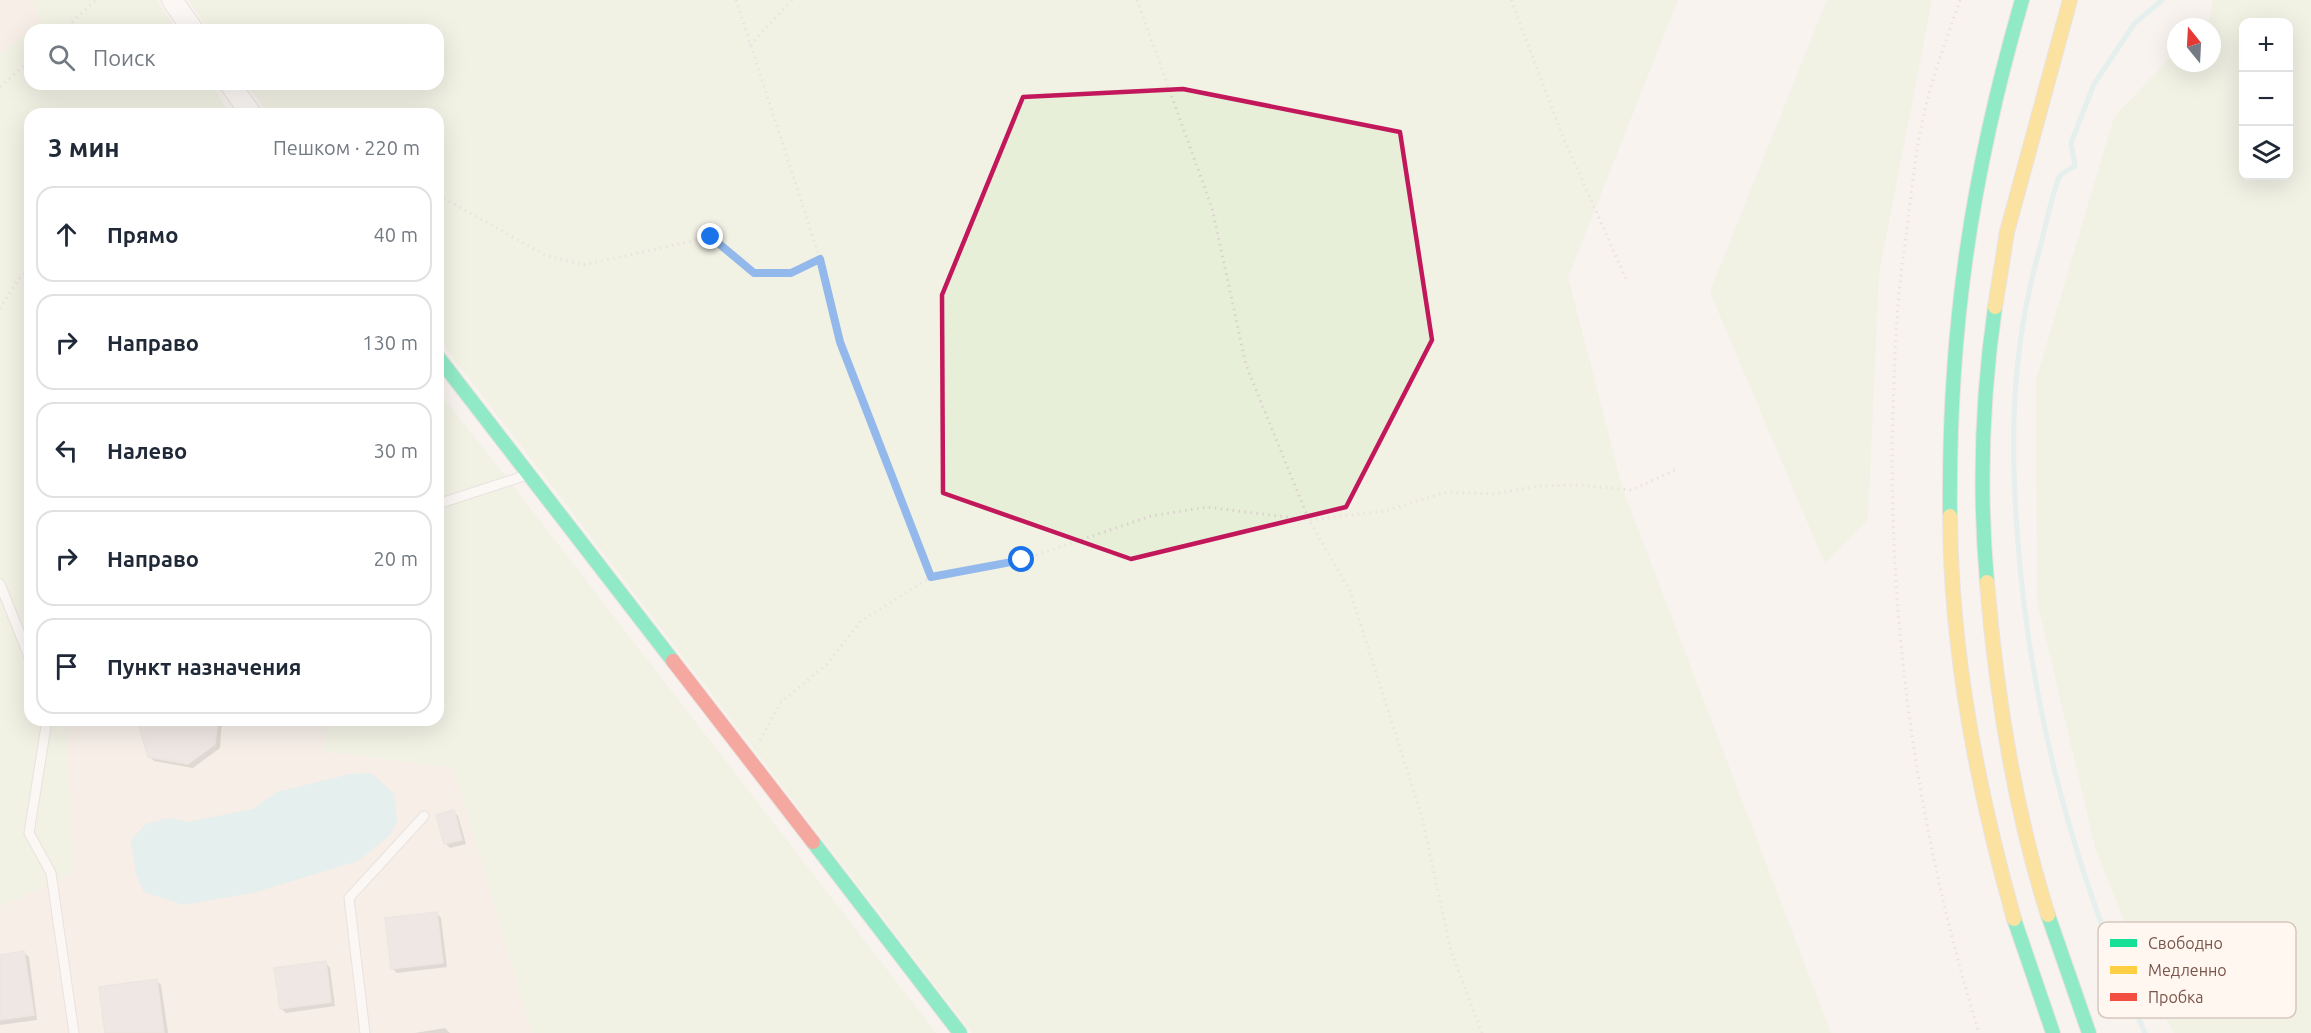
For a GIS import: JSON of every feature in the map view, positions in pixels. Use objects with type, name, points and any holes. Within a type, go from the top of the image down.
[{"type":"street","points":[[172,0],[189,24]]},
{"type":"street","points":[[2022,0],[1982,156],[1966,242],[1953,360],[1948,471],[1951,559],[1961,680],[1979,782],[2005,891],[2052,1033]]},
{"type":"street","points":[[2070,0],[2047,75],[2004,250],[1989,354],[1984,428],[1983,517],[1992,632],[2003,720],[2016,791],[2034,867],[2089,1033]]},
{"type":"street","points":[[234,90],[247,108]]},
{"type":"street","points":[[444,365],[531,474],[960,1033]]},
{"type":"lane","points":[[444,502],[531,474]]},
{"type":"lane","points":[[0,584],[24,644]]},
{"type":"lane","points":[[46,726],[29,833],[51,873],[74,1033]]},
{"type":"lane","points":[[365,1033],[349,898],[424,816]]},
{"type":"path","points":[[70,24],[96,0]]},
{"type":"path","points":[[736,0],[820,259],[840,342],[931,577]]},
{"type":"path","points":[[750,45],[792,0]]},
{"type":"path","points":[[1137,0],[1212,208],[1246,365],[1309,520],[1350,591],[1422,817],[1451,951],[1482,1033]]},
{"type":"path","points":[[1511,0],[1563,137],[1627,281]]},
{"type":"path","points":[[1960,0],[1926,104],[1913,167],[1897,313],[1892,464],[1899,625],[1908,707],[1945,913],[1979,1033]]},
{"type":"path","points":[[0,87],[24,65]]},
{"type":"path","points":[[444,199],[545,255],[583,265],[711,237],[754,273],[791,273],[820,259]]},
{"type":"path","points":[[0,309],[17,281],[24,274]]},
{"type":"path","points":[[746,757],[767,730],[781,702],[826,665],[861,621],[931,577],[1022,560],[1151,516],[1208,507],[1309,520],[1385,512],[1447,492],[1493,494],[1538,486],[1579,485],[1632,490],[1677,469]]},
{"type":"highlighted area","points":[[1183,89],[1400,132],[1432,340],[1346,507],[1131,559],[943,493],[942,295],[1023,97]]},
{"type":"shaded area","points":[[0,0],[84,0],[58,24],[24,24],[24,54],[0,75]]},
{"type":"shaded area","points":[[66,726],[327,726],[323,751],[454,768],[532,1033],[0,1033],[0,907],[72,872]]},
{"type":"green space","points":[[32,0],[157,0],[172,24],[38,24],[41,22]]},
{"type":"green space","points":[[188,0],[1678,0],[1568,277],[1623,490],[1831,1033],[972,1033],[444,346],[444,108],[264,108],[251,90],[444,90],[444,24],[205,24]]},
{"type":"green space","points":[[1827,0],[1932,0],[1879,273],[1868,519],[1825,564],[1710,292]]},
{"type":"green space","points":[[2213,0],[2311,0],[2311,1033],[2174,1033],[2166,1018],[2296,1018],[2296,922],[2125,922],[2096,851],[2037,601],[2036,380],[2114,117],[2167,61],[2167,72],[2221,72],[2221,18],[2210,18]]},
{"type":"green space","points":[[24,35],[24,90],[215,90],[226,108],[24,108],[24,726],[66,726],[72,873],[0,907],[0,55]]},
{"type":"green space","points":[[444,399],[936,1033],[532,1033],[454,768],[323,751],[327,726],[444,726]]},
{"type":"water","points":[[371,773],[394,794],[397,821],[390,835],[358,861],[256,892],[184,905],[144,892],[136,874],[131,840],[146,824],[169,818],[187,822],[253,809],[277,792],[350,774]]},
{"type":"building","points":[[139,726],[217,726],[215,744],[188,764],[148,757]]},
{"type":"building","points":[[454,810],[462,840],[444,844],[436,815]]},
{"type":"building","points":[[437,912],[443,963],[391,969],[385,918]]},
{"type":"building","points":[[24,951],[34,1015],[0,1020],[0,955]]},
{"type":"building","points":[[326,961],[331,1002],[280,1009],[274,968]]},
{"type":"building","points":[[157,979],[164,1033],[105,1033],[99,987]]},
{"type":"waterway","points":[[2101,922],[2060,793],[2034,670],[2024,607],[2015,506],[2015,398],[2022,327],[2029,291],[2057,181],[2061,175],[2075,166],[2071,143],[2094,84],[2134,24],[2162,0]]},
{"type":"waterway","points":[[2139,1018],[2145,1033]]},
{"type":"traffic: fast","points":[[1950,516],[1953,382],[1966,255],[1989,129],[2022,0]]},
{"type":"traffic: fast","points":[[1987,582],[1983,513],[1983,444],[1987,375],[1995,307]]},
{"type":"traffic: fast","points":[[444,365],[673,661]]},
{"type":"traffic: fast","points":[[813,842],[960,1033]]},
{"type":"traffic: fast","points":[[2048,915],[2089,1033]]},
{"type":"traffic: fast","points":[[2014,919],[2053,1033]]},
{"type":"traffic: slow","points":[[1995,307],[2007,232],[2070,0]]},
{"type":"traffic: slow","points":[[1950,516],[1955,618],[1968,719],[1989,820],[2014,919]]},
{"type":"traffic: slow","points":[[1987,582],[2008,750],[2025,833],[2048,915]]},
{"type":"traffic: jam","points":[[673,661],[813,842]]},
{"type":"route","points":[[711,237],[754,273],[791,273],[820,259],[840,342],[931,577],[1022,560]]}]
